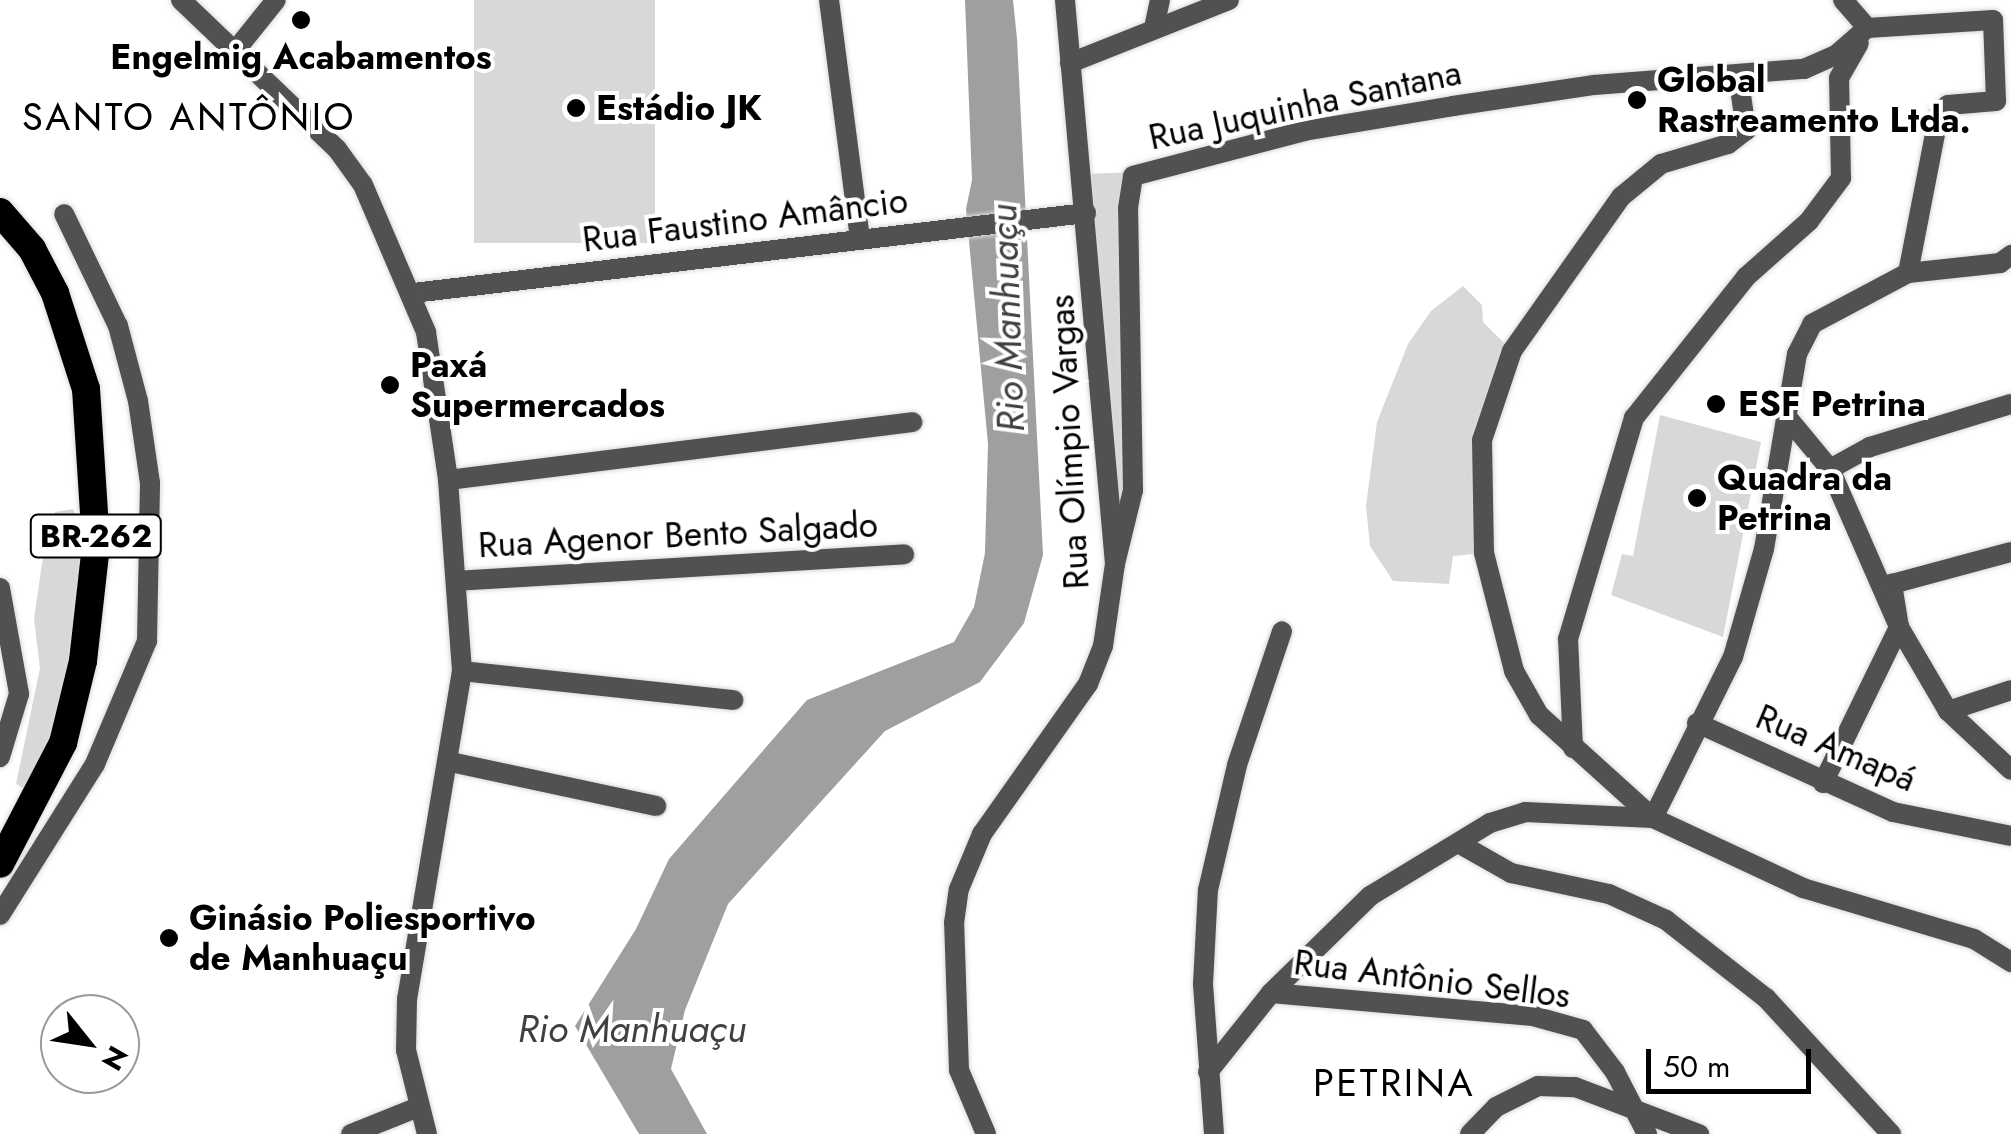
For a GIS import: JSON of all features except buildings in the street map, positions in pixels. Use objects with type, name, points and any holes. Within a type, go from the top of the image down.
[{"type":"highway","name":"BR-262","points":[[0,212],[32,249],[55,293],[86,389],[96,546],[79,678],[63,743],[30,815],[0,864]]},
{"type":"street","points":[[181,0],[354,173],[413,293],[426,332],[448,480],[462,672],[452,762],[407,999],[406,1050],[416,1108],[427,1134]]},
{"type":"street","points":[[235,51],[276,0]]},
{"type":"street","points":[[830,0],[860,238]]},
{"type":"street","name":"Rua Olímpio Vargas","points":[[986,1134],[960,1070],[954,923],[959,888],[982,834],[1088,684],[1103,646],[1115,564],[1065,0]]},
{"type":"street","points":[[1154,28],[1160,0]]},
{"type":"street","points":[[1070,64],[1228,0]]},
{"type":"street","points":[[1843,0],[1867,28]]},
{"type":"street","points":[[1867,28],[1993,20],[2004,103],[1948,105],[1938,113],[1908,273]]},
{"type":"street","points":[[1572,748],[1568,640],[1634,418],[1746,277],[1810,221],[1841,178],[1846,148],[1840,78],[1867,28]]},
{"type":"street","name":"Rua Juquinha Santana","points":[[1115,564],[1133,490],[1133,176],[1304,132],[1453,106],[1804,69],[1836,55],[1867,28]]},
{"type":"street","points":[[1738,74],[1746,130],[1728,144],[1660,164],[1621,197],[1512,351],[1482,440],[1478,500],[1497,624],[1539,715],[1653,818],[1803,888],[1974,939],[2011,962]]},
{"type":"street","name":"Rua Faustino Amâncio","points":[[413,293],[1086,213]]},
{"type":"street","points":[[0,915],[48,843],[124,708],[147,641],[150,483],[138,401],[118,326],[64,214]]},
{"type":"street","points":[[1653,818],[1733,658],[1748,608],[1797,354],[1812,324],[1908,273],[2000,263],[2011,256]]},
{"type":"street","points":[[1830,470],[1870,447],[2011,404]]},
{"type":"street","points":[[1786,416],[1830,470],[1899,627],[1948,711],[2011,770]]},
{"type":"street","points":[[448,480],[912,422]]},
{"type":"street","points":[[1822,783],[1899,627],[1892,584],[2011,552]]},
{"type":"street","name":"Rua Agenor Bento Salgado","points":[[456,580],[904,554]]},
{"type":"street","points":[[0,588],[2,619],[20,694],[0,756]]},
{"type":"street","points":[[1214,1134],[1203,984],[1208,890],[1237,765],[1282,630]]},
{"type":"street","points":[[462,672],[732,700]]},
{"type":"street","points":[[1948,711],[2011,690]]},
{"type":"street","name":"Rua Amapá","points":[[1698,723],[1892,812],[2011,836]]},
{"type":"street","points":[[452,762],[656,806]]},
{"type":"street","points":[[1208,1072],[1271,992],[1370,896],[1490,823],[1525,812],[1653,818]]},
{"type":"street","points":[[30,815],[44,826],[48,843]]},
{"type":"street","points":[[1460,844],[1512,873],[1609,894],[1666,920],[1766,998],[1891,1134]]},
{"type":"street","name":"Rua Antônio Sellos","points":[[1271,992],[1533,1016],[1583,1030],[1647,1134]]},
{"type":"street","points":[[1470,1134],[1496,1108],[1538,1086],[1575,1087],[1699,1134]]},
{"type":"street","points":[[351,1134],[416,1108]]},
{"type":"shaded area","name":"Estádio JK","points":[[474,0],[655,0],[655,243],[474,243]]},
{"type":"shaded area","points":[[1140,172],[1133,176],[1135,444],[1115,564],[1081,174]]},
{"type":"shaded area","points":[[1463,286],[1482,305],[1483,322],[1512,351],[1482,440],[1484,553],[1453,556],[1449,584],[1393,581],[1370,546],[1366,506],[1377,422],[1408,344],[1431,311]]},
{"type":"shaded area","name":"Quadra da Petrina","points":[[1660,415],[1761,442],[1723,637],[1611,595],[1622,554],[1633,556]]},
{"type":"shaded area","points":[[73,509],[82,526],[73,654],[58,718],[26,790],[16,784],[40,668],[34,619],[42,563],[55,512]]},
{"type":"water","name":"Rio Manhuaçu","points":[[965,0],[1013,0],[1017,39],[1043,555],[1024,623],[980,682],[885,731],[728,904],[685,1010],[671,1069],[707,1134],[639,1134],[575,1026],[636,929],[669,859],[807,700],[954,642],[974,607],[985,553],[988,444],[966,209],[972,180]]},
{"type":"place","name":"Engelmig Acabamentos","points":[[301,20]]},
{"type":"place","name":"Global Rastreamento Ltda.","points":[[1637,100]]},
{"type":"place","name":"Estádio JK","points":[[576,108]]},
{"type":"place","name":"Paxá Supermercados","points":[[390,385]]},
{"type":"place","name":"ESF Petrina","points":[[1716,404]]},
{"type":"place","name":"Quadra da Petrina","points":[[1697,498]]},
{"type":"place","name":"Ginásio Poliesportivo de Manhuaçu","points":[[169,938]]},
{"type":"district","name":"SANTO ANTÔNIO","points":[[189,117]]},
{"type":"district","name":"PETRINA","points":[[1394,1083]]}]
